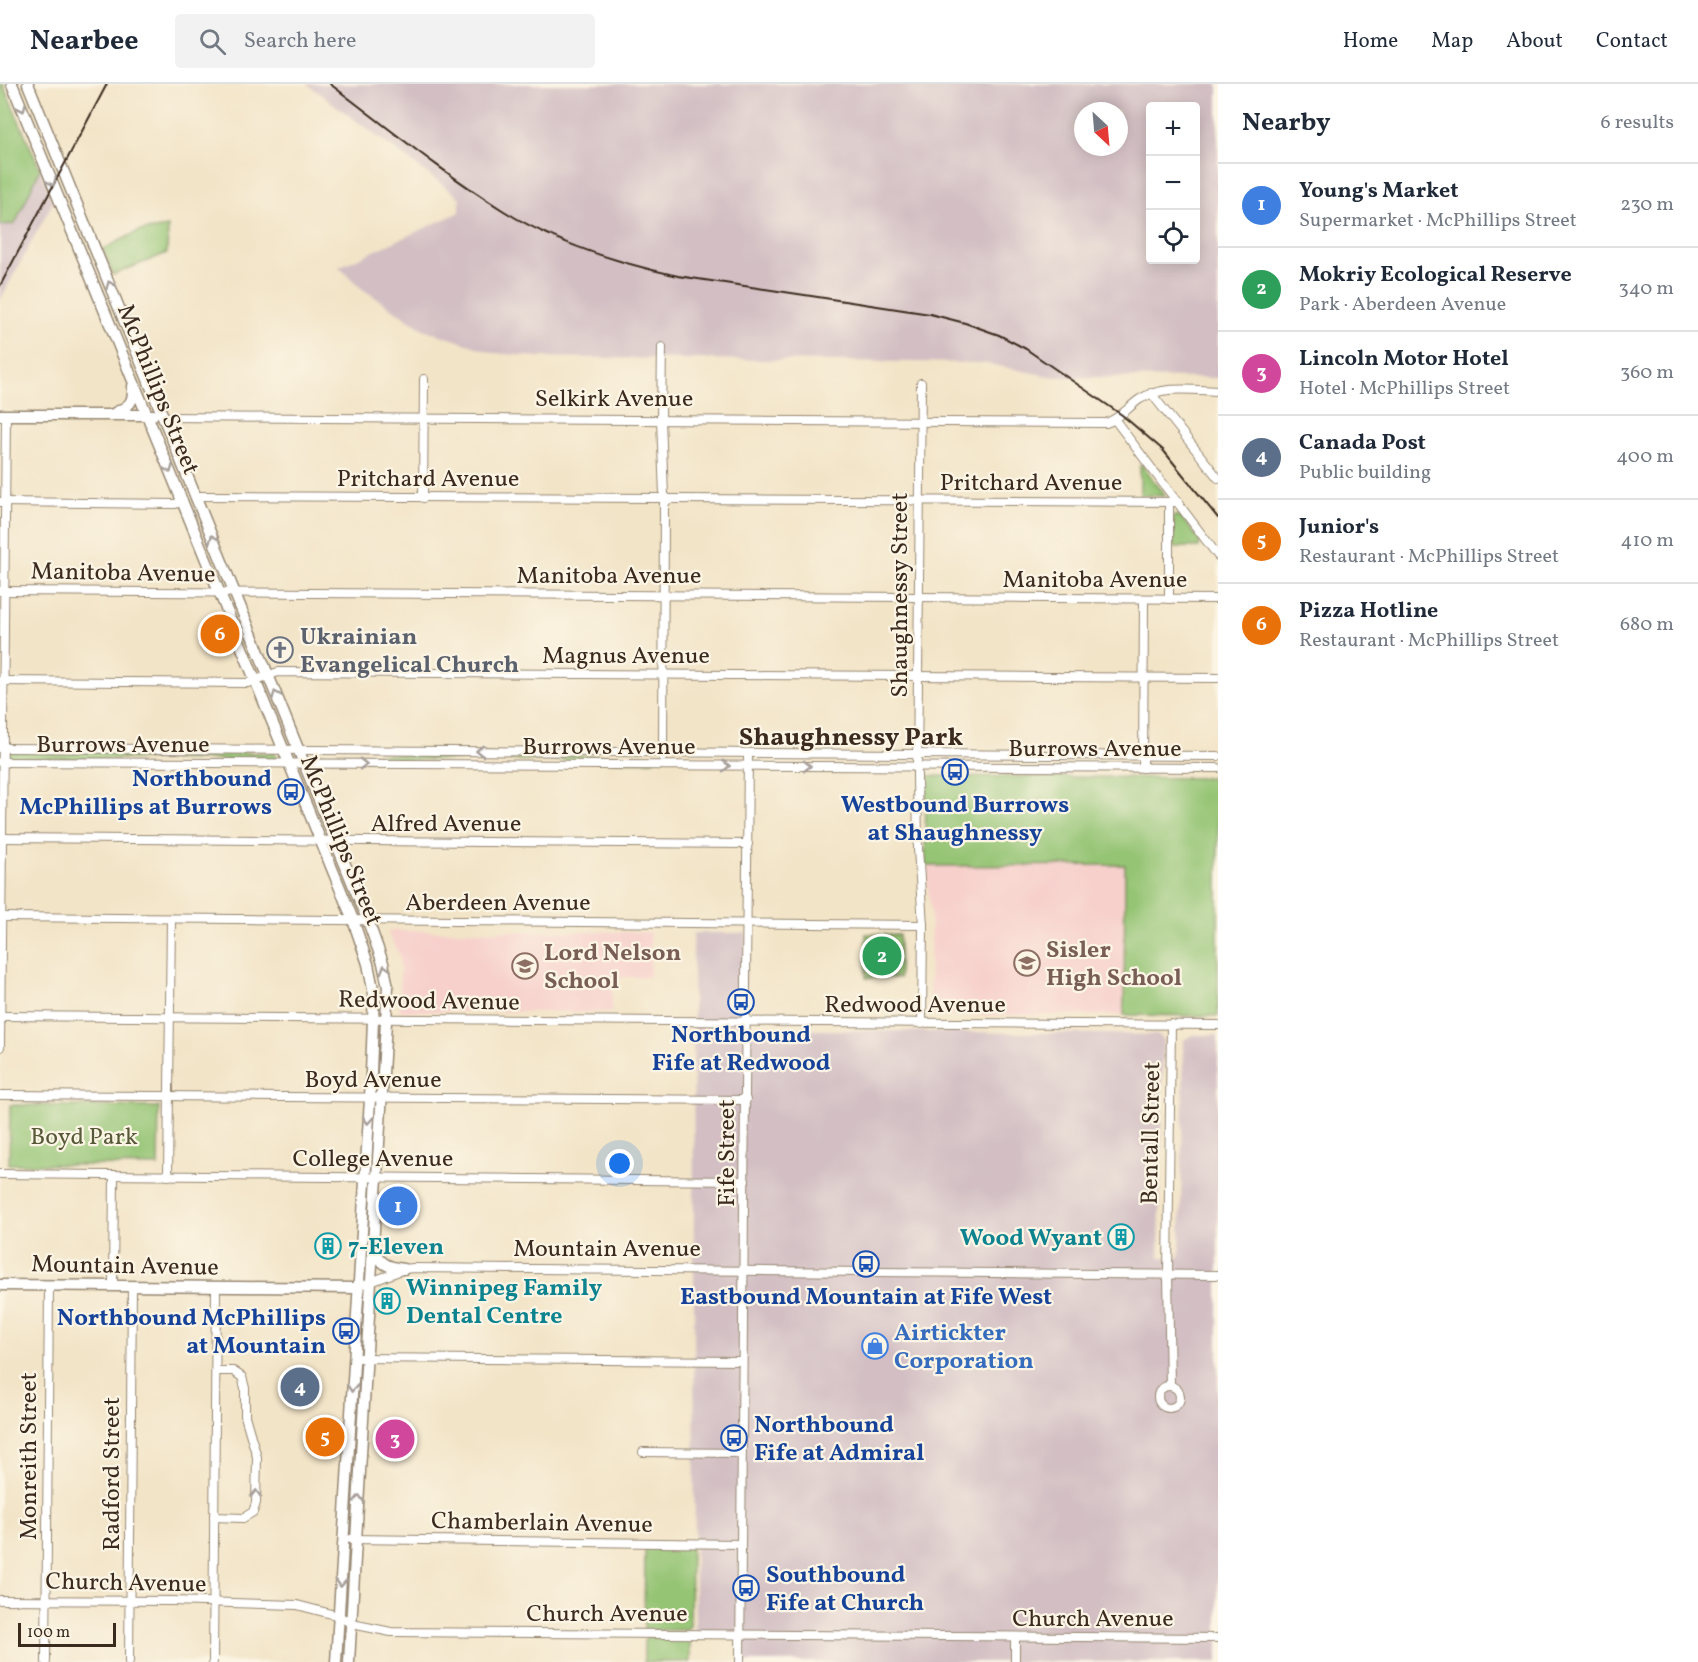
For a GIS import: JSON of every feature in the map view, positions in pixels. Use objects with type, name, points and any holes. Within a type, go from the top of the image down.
[{"type":"main road","name":"McPhillips Street","points":[[12,84],[353,920],[372,981],[370,1099],[336,1662]]},
{"type":"main road","name":"McPhillips Street","points":[[28,84],[336,841],[368,921],[387,977],[383,1099],[349,1662]]},
{"type":"main road","points":[[30,128],[44,126]]},
{"type":"main road","points":[[113,332],[127,326]]},
{"type":"main road","points":[[112,415],[131,403],[133,380]]},
{"type":"main road","name":"Selkirk Avenue","points":[[3,415],[164,417]]},
{"type":"main road","points":[[373,1248],[380,1262],[388,1267],[404,1269]]},
{"type":"main road","name":"Mountain Avenue","points":[[0,1285],[357,1288]]},
{"type":"street","points":[[662,347],[663,766]]},
{"type":"street","points":[[423,498],[424,379]]},
{"type":"street","name":"Shaughnessy Street","points":[[921,384],[917,767],[918,849],[923,925],[922,1024]]},
{"type":"street","points":[[1218,391],[1168,390],[1151,393],[1115,420],[1174,502],[1218,556]]},
{"type":"street","points":[[1151,393],[1217,475]]},
{"type":"street","points":[[0,1047],[3,415]]},
{"type":"street","name":"Selkirk Avenue","points":[[164,417],[920,423],[1107,423],[1115,420]]},
{"type":"street","name":"Pritchard Avenue","points":[[196,496],[1174,502]]},
{"type":"street","points":[[3,502],[175,504],[183,501]]},
{"type":"street","points":[[1169,599],[1174,502]]},
{"type":"street","name":"Manitoba Avenue","points":[[2,591],[1218,599]]},
{"type":"street","points":[[1143,768],[1144,599]]},
{"type":"street","name":"Magnus Avenue","points":[[2,681],[248,683],[278,672],[1218,678]]},
{"type":"street","name":"Burrows Avenue","points":[[1,748],[1218,756]]},
{"type":"street","name":"Fife Street","points":[[740,1662],[748,753]]},
{"type":"street","name":"Burrows Avenue","points":[[1,762],[1218,768]]},
{"type":"street","name":"Alfred Avenue","points":[[1,838],[747,844]]},
{"type":"street","name":"Aberdeen Avenue","points":[[1,917],[923,925]]},
{"type":"street","points":[[168,1176],[171,919]]},
{"type":"street","name":"Redwood Avenue","points":[[0,1016],[1218,1025]]},
{"type":"street","name":"Bentall Street","points":[[1170,1386],[1168,1274],[1171,1024]]},
{"type":"street","name":"Boyd Avenue","points":[[0,1095],[746,1100]]},
{"type":"street","name":"College Avenue","points":[[0,1174],[745,1181]]},
{"type":"street","points":[[113,1287],[114,1175]]},
{"type":"street","name":"Mountain Avenue","points":[[357,1288],[404,1269],[1218,1275]]},
{"type":"street","name":"Monreith Street","points":[[46,1662],[49,1286]]},
{"type":"street","name":"Radford Street","points":[[129,1662],[132,1287]]},
{"type":"street","points":[[213,1662],[216,1288]]},
{"type":"street","points":[[354,1358],[742,1362]]},
{"type":"street","points":[[214,1517],[243,1518],[253,1512],[256,1503],[257,1458],[245,1416],[245,1388],[242,1377],[233,1371],[216,1371]]},
{"type":"street","points":[[643,1452],[741,1453]]},
{"type":"street","name":"Chamberlain Avenue","points":[[343,1539],[741,1544]]},
{"type":"street","name":"Church Avenue","points":[[0,1600],[297,1605],[339,1616],[352,1624],[391,1632],[1218,1638]]},
{"type":"street","points":[[1015,1662],[1016,1637]]},
{"type":"shaded area","points":[[307,84],[1218,84],[1218,378],[1054,377],[983,363],[537,357],[494,353],[423,329],[361,288],[339,267],[460,212],[460,198]]},
{"type":"shaded area","points":[[40,169],[53,202],[0,300],[0,225],[15,224]]},
{"type":"shaded area","name":"Sisler High School","points":[[1125,865],[1124,1015],[929,1015],[931,911],[925,866]]},
{"type":"shaded area","name":"Lord Nelson School","points":[[387,931],[650,932],[650,977],[612,977],[612,1012],[400,1011],[400,956]]},
{"type":"shaded area","points":[[693,933],[746,933],[745,1025],[760,1029],[1159,1035],[1163,1040],[1159,1257],[1180,1257],[1184,1040],[1192,1035],[1218,1035],[1218,1662],[744,1662],[744,1632],[695,1631]]},
{"type":"green space","points":[[0,84],[3,84],[40,169],[15,224],[0,225]]},
{"type":"green space","points":[[168,227],[167,253],[113,275],[103,249],[139,231]]},
{"type":"green space","points":[[1140,465],[1142,465],[1165,496],[1140,495]]},
{"type":"green space","points":[[1177,515],[1200,541],[1199,547],[1173,546],[1173,517]]},
{"type":"green space","points":[[9,751],[273,753],[277,757],[275,760],[14,758],[7,755]]},
{"type":"green space","points":[[310,754],[654,756],[655,758],[653,761],[312,759],[309,757]]},
{"type":"green space","points":[[926,776],[1218,778],[1218,1016],[1124,1015],[1125,865],[925,866]]},
{"type":"green space","points":[[866,934],[899,935],[899,978],[866,978]]},
{"type":"green space","name":"Boyd Park","points":[[10,1105],[159,1107],[158,1166],[9,1164]]},
{"type":"green space","points":[[646,1547],[689,1547],[691,1549],[690,1626],[687,1630],[644,1628]]},
{"type":"green space","points":[[647,1637],[688,1638],[690,1662],[644,1662],[644,1641]]},
{"type":"railway","points":[[0,286],[107,84]]},
{"type":"railway","points":[[330,84],[459,181],[504,211],[524,223],[588,251],[678,276],[930,314],[999,335],[1026,349],[1122,415],[1163,450],[1218,518]]},
{"type":"place","name":"Pizza Hotline","points":[[220,634]]},
{"type":"place","name":"Ukrainian Evangelical Church","points":[[280,650]]},
{"type":"place","name":"Westbound Burrows at Shaughnessy","points":[[955,772]]},
{"type":"place","name":"Northbound McPhillips at Burrows","points":[[291,792]]},
{"type":"place","name":"Mokriy Ecological Reserve","points":[[882,956]]},
{"type":"place","name":"Sisler High School","points":[[1027,963]]},
{"type":"place","name":"Lord Nelson School","points":[[525,966]]},
{"type":"place","name":"Northbound Fife at Redwood","points":[[741,1002]]},
{"type":"place","name":"Young's Market","points":[[398,1206]]},
{"type":"place","name":"Wood Wyant","points":[[1121,1237]]},
{"type":"place","name":"7-Eleven","points":[[328,1246]]},
{"type":"place","name":"Eastbound Mountain at Fife West","points":[[866,1264]]},
{"type":"place","name":"Winnipeg Family Dental Centre","points":[[387,1301]]},
{"type":"place","name":"Northbound McPhillips at Mountain","points":[[346,1331]]},
{"type":"place","name":"Airtickter Corporation","points":[[875,1346]]},
{"type":"place","name":"Canada Post","points":[[300,1387]]},
{"type":"place","name":"Junior's","points":[[325,1437]]},
{"type":"place","name":"Northbound Fife at Admiral","points":[[734,1438]]},
{"type":"place","name":"Lincoln Motor Hotel","points":[[395,1439]]},
{"type":"place","name":"Southbound Fife at Church","points":[[746,1588]]},
{"type":"district","name":"Shaughnessy Park","points":[[851,736]]}]
